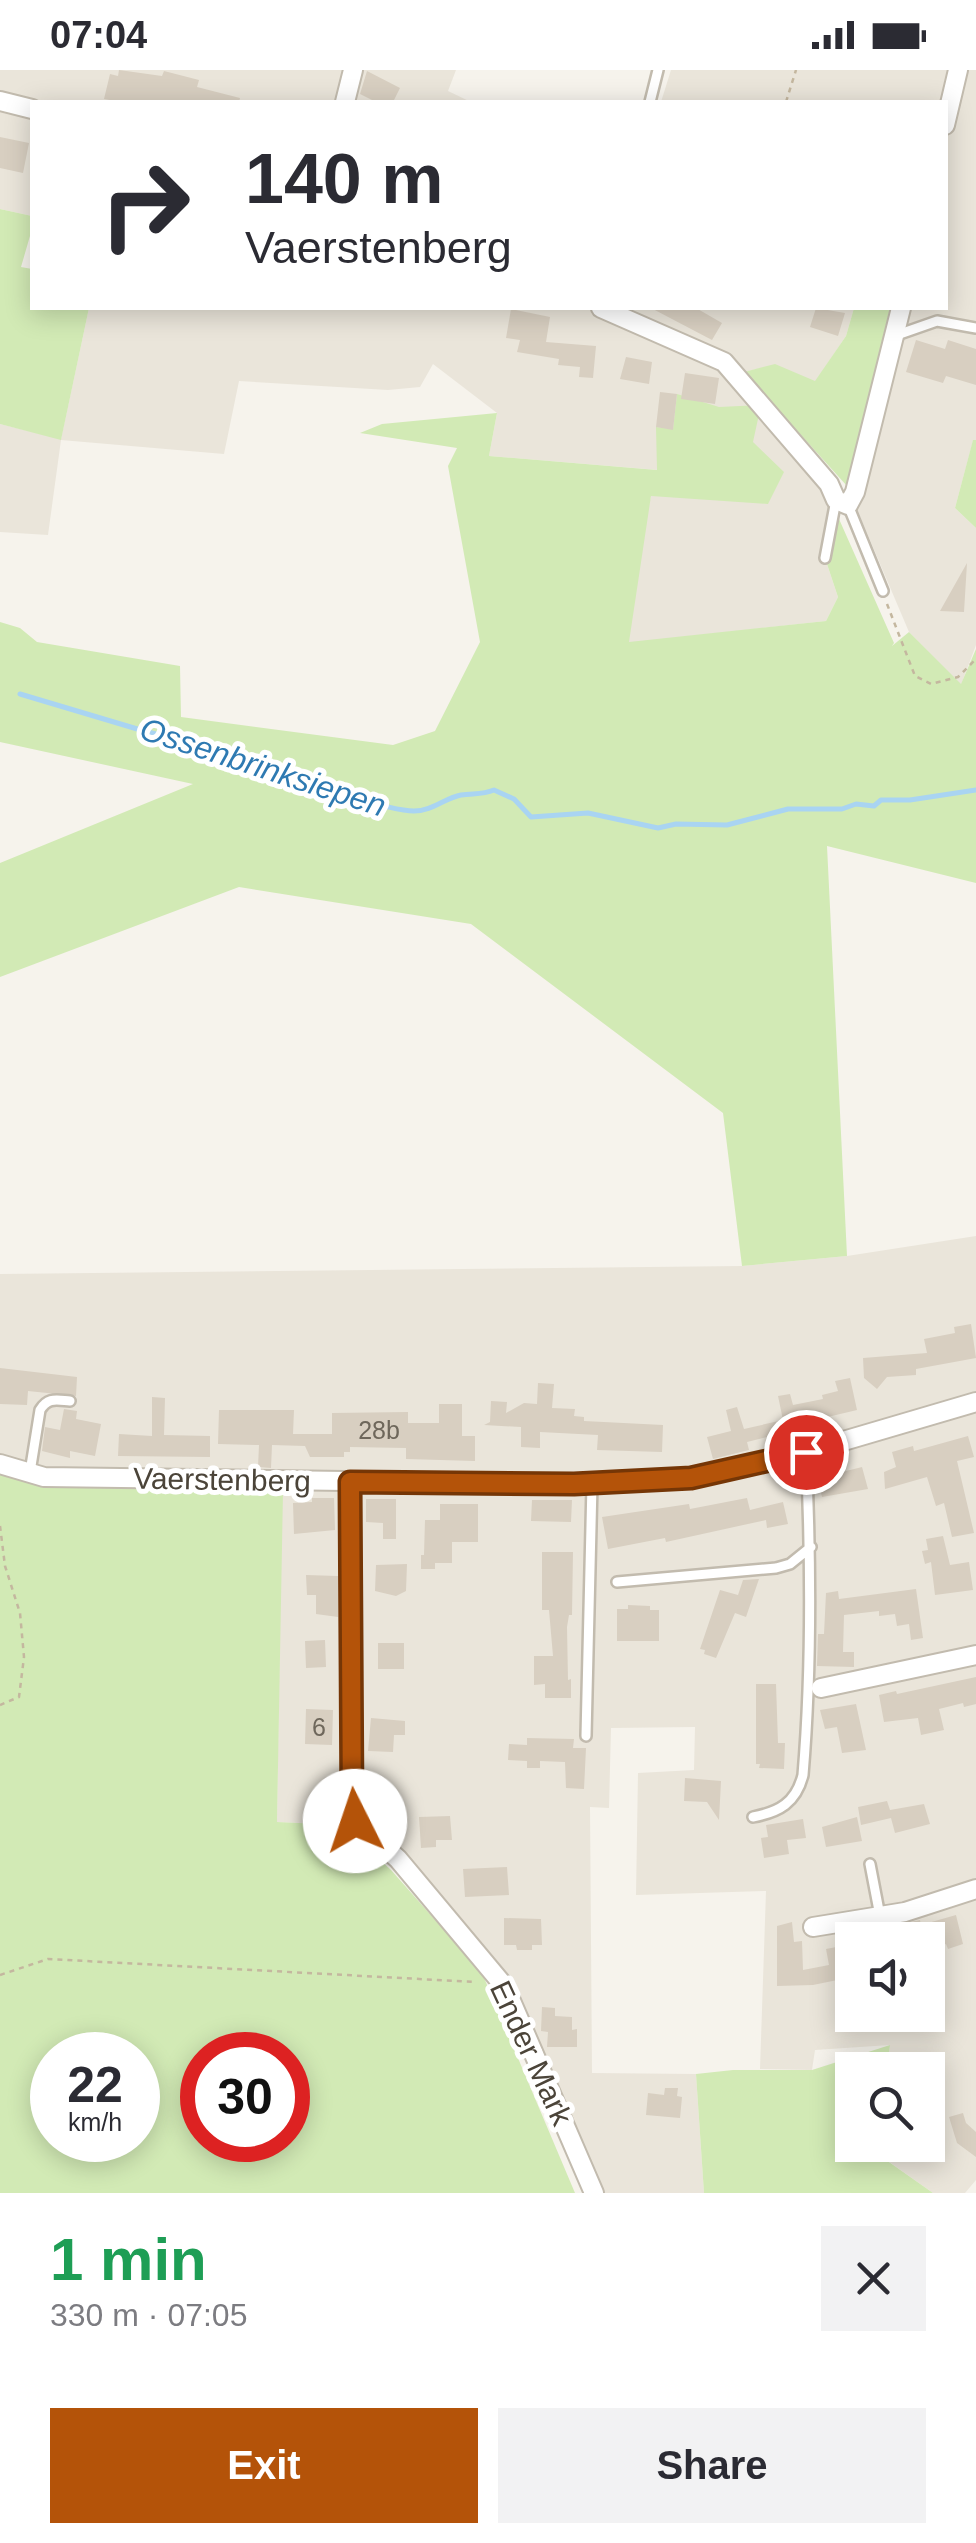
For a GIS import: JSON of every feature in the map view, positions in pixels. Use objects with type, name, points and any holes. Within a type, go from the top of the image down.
[{"type":"street","points":[[346,100],[353,70]]},
{"type":"street","points":[[948,112],[958,70]]},
{"type":"street","points":[[0,102],[30,108]]},
{"type":"street","points":[[605,310],[728,366],[842,502],[856,492],[900,310]]},
{"type":"street","name":"Vaerstenberg","points":[[0,1464],[44,1477],[592,1484],[691,1478],[806,1452],[976,1402]]},
{"type":"street","name":"Ender Mark","points":[[350,1482],[355,1821],[398,1859],[499,1978],[594,2193]]},
{"type":"street","points":[[821,1688],[976,1655]]},
{"type":"street","points":[[813,1927],[880,1916],[976,1890]]},
{"type":"lane","points":[[650,100],[658,70]]},
{"type":"lane","points":[[894,335],[937,321],[976,328]]},
{"type":"lane","points":[[825,558],[842,502]]},
{"type":"lane","points":[[842,502],[883,591]]},
{"type":"lane","points":[[30,1473],[40,1410],[45,1402],[70,1401]]},
{"type":"lane","points":[[752,1817],[782,1810],[800,1788],[803,1775],[810,1691],[806,1452]]},
{"type":"lane","points":[[586,1736],[592,1484]]},
{"type":"lane","points":[[617,1582],[776,1568],[800,1558],[810,1546]]},
{"type":"lane","points":[[870,1864],[880,1916]]},
{"type":"path","points":[[787,100],[796,70]]},
{"type":"path","points":[[883,591],[915,676],[931,684],[958,677],[976,659]]},
{"type":"path","points":[[0,1526],[4,1566],[20,1613],[24,1656],[20,1697],[0,1704]]},
{"type":"path","points":[[0,1975],[48,1959],[472,1982],[499,1978]]},
{"type":"shaded area","points":[[0,70],[456,70],[448,91],[467,100],[30,100],[30,216],[0,209]]},
{"type":"shaded area","points":[[671,70],[976,70],[976,440],[955,508],[976,528],[976,645],[961,685],[909,632],[847,486],[884,310],[948,310],[948,100],[662,100]]},
{"type":"shaded area","points":[[89,310],[606,310],[724,362],[836,500],[825,558],[838,597],[826,621],[628,643],[648,508],[658,470],[489,456],[497,413],[433,364],[420,387],[388,390],[239,381],[224,454],[61,440],[48,535],[0,532],[0,424],[61,439]]},
{"type":"shaded area","points":[[628,310],[853,310],[846,336],[815,382],[775,365],[744,372],[716,351]]},
{"type":"shaded area","points":[[976,1236],[976,2180],[965,2193],[933,2193],[889,2162],[945,2162],[945,2052],[889,2052],[890,2045],[815,2050],[812,2070],[760,2069],[766,1891],[636,1895],[638,1773],[694,1770],[695,1727],[611,1728],[609,1808],[590,1807],[592,2073],[696,2074],[704,2193],[605,2193],[521,2009],[367,1826],[277,1822],[282,1475],[48,1470],[0,1455],[0,1274],[742,1266],[847,1256]]},
{"type":"green space","points":[[0,209],[30,216],[30,236],[21,267],[30,269],[30,310],[89,310],[61,440],[0,424]]},
{"type":"green space","points":[[853,310],[890,310],[847,486],[744,372],[775,364],[815,381],[846,336]]},
{"type":"green space","points":[[677,394],[719,407],[761,405],[753,442],[784,472],[768,504],[651,496],[629,642],[826,621],[838,597],[825,558],[839,519],[894,643],[892,646],[909,632],[961,684],[976,649],[976,883],[827,846],[847,1256],[742,1266],[723,1113],[471,924],[239,887],[0,977],[0,863],[193,784],[0,742],[0,622],[20,628],[37,642],[180,666],[181,717],[393,745],[435,731],[480,642],[448,466],[457,448],[360,433],[382,424],[497,413],[489,456],[657,470],[656,427],[673,429]]},
{"type":"green space","points":[[976,440],[976,528],[955,508]]},
{"type":"green space","points":[[0,1472],[39,1484],[283,1491],[277,1822],[342,1825],[391,1870],[482,1973],[575,2193],[0,2193]]},
{"type":"green space","points":[[890,2045],[889,2052],[868,2052]]},
{"type":"green space","points":[[835,2063],[835,2162],[889,2162],[933,2193],[704,2193],[696,2074],[812,2070]]},
{"type":"building","points":[[119,70],[162,76],[164,71],[199,80],[197,87],[240,98],[104,99],[110,74],[118,76]]},
{"type":"building","points":[[367,71],[400,88],[394,100],[372,100],[360,94]]},
{"type":"building","points":[[0,137],[29,143],[23,173],[0,168]]},
{"type":"building","points":[[511,310],[550,317],[546,342],[596,346],[593,378],[579,377],[580,367],[558,365],[559,359],[517,352],[520,340],[506,338]]},
{"type":"building","points":[[655,310],[699,310],[722,323],[712,340]]},
{"type":"building","points":[[815,310],[845,313],[838,336],[810,327]]},
{"type":"building","points":[[916,340],[945,349],[948,340],[976,349],[976,385],[946,376],[943,383],[906,372]]},
{"type":"building","points":[[626,357],[652,362],[649,384],[620,379]]},
{"type":"building","points":[[685,373],[719,378],[715,404],[681,399]]},
{"type":"building","points":[[660,392],[677,394],[673,430],[656,427]]},
{"type":"building","points":[[967,563],[964,612],[940,611]]},
{"type":"building","points":[[971,1324],[976,1358],[916,1369],[916,1375],[887,1377],[877,1389],[864,1378],[863,1358],[927,1353],[924,1339],[955,1333],[954,1327]]},
{"type":"building","points":[[0,1368],[77,1377],[76,1396],[28,1391],[27,1405],[0,1404]]},
{"type":"building","points":[[850,1378],[857,1410],[798,1424],[799,1429],[747,1442],[749,1450],[713,1459],[707,1437],[731,1431],[726,1410],[737,1407],[744,1429],[783,1420],[778,1396],[790,1394],[793,1405],[823,1399],[822,1395],[838,1391],[835,1381]]},
{"type":"building","points":[[538,1383],[554,1384],[552,1408],[575,1409],[574,1416],[584,1417],[584,1421],[663,1425],[662,1452],[597,1450],[598,1435],[540,1432],[540,1448],[521,1447],[521,1427],[484,1425],[490,1422],[491,1401],[507,1402],[506,1413],[524,1403],[537,1404]]},
{"type":"building","points":[[152,1397],[165,1398],[164,1435],[210,1436],[210,1457],[118,1456],[119,1434],[152,1436]]},
{"type":"building","points":[[439,1404],[462,1404],[462,1436],[475,1436],[475,1461],[406,1459],[406,1448],[350,1447],[344,1457],[310,1457],[305,1446],[272,1445],[271,1468],[258,1467],[259,1445],[218,1444],[219,1410],[294,1410],[293,1434],[332,1434],[332,1413],[408,1412],[408,1423],[439,1423]]},
{"type":"building","points":[[64,1409],[77,1411],[76,1419],[101,1424],[95,1456],[70,1451],[70,1458],[42,1451],[45,1427],[60,1430]]},
{"type":"building","points":[[968,1436],[974,1457],[957,1461],[974,1533],[952,1537],[944,1503],[936,1506],[927,1477],[885,1489],[884,1472],[896,1467],[892,1452],[913,1446],[914,1451]]},
{"type":"building","points":[[862,1467],[868,1489],[822,1497],[819,1484],[840,1479],[838,1473]]},
{"type":"building","points":[[312,1498],[334,1498],[335,1530],[294,1534],[293,1503],[312,1502]]},
{"type":"building","points":[[747,1498],[750,1510],[783,1502],[788,1524],[767,1528],[766,1520],[666,1542],[665,1538],[608,1549],[602,1517],[689,1504],[690,1509]]},
{"type":"building","points":[[366,1499],[396,1499],[396,1539],[383,1539],[383,1523],[366,1522]]},
{"type":"building","points":[[532,1500],[572,1500],[571,1522],[531,1521]]},
{"type":"building","points":[[440,1504],[478,1504],[478,1542],[452,1542],[452,1563],[435,1563],[435,1569],[421,1569],[425,1520],[440,1520]]},
{"type":"building","points":[[943,1536],[950,1565],[969,1562],[973,1590],[935,1595],[931,1562],[925,1564],[922,1551],[928,1550],[926,1539]]},
{"type":"building","points":[[542,1552],[573,1552],[572,1615],[567,1627],[571,1698],[545,1698],[545,1684],[534,1685],[534,1656],[553,1656],[549,1610],[542,1610]]},
{"type":"building","points":[[407,1564],[406,1591],[396,1596],[375,1591],[376,1565]]},
{"type":"building","points":[[306,1575],[338,1576],[338,1617],[316,1614],[316,1595],[307,1595]]},
{"type":"building","points":[[759,1579],[746,1617],[735,1613],[716,1658],[704,1654],[705,1650],[700,1649],[720,1590],[738,1595],[743,1580]]},
{"type":"building","points":[[916,1589],[923,1638],[911,1640],[909,1624],[897,1626],[895,1614],[879,1616],[879,1611],[844,1615],[843,1652],[854,1652],[854,1667],[817,1666],[818,1634],[824,1634],[826,1593],[838,1591],[839,1599]]},
{"type":"building","points":[[628,1605],[659,1610],[659,1641],[617,1641],[617,1609],[628,1609]]},
{"type":"building","points":[[325,1640],[326,1667],[306,1668],[305,1641]]},
{"type":"building","points":[[378,1643],[404,1643],[404,1669],[378,1669]]},
{"type":"building","points":[[976,1677],[976,1704],[939,1709],[944,1730],[921,1735],[918,1718],[884,1722],[879,1695]]},
{"type":"building","points":[[756,1684],[776,1684],[778,1743],[785,1743],[784,1769],[759,1768],[760,1764],[756,1764]]},
{"type":"building","points":[[856,1704],[866,1750],[842,1753],[837,1727],[825,1729],[820,1710]]},
{"type":"building","points":[[306,1709],[333,1710],[332,1745],[305,1744]]},
{"type":"building","points":[[371,1718],[405,1721],[405,1735],[394,1735],[393,1752],[368,1751]]},
{"type":"building","points":[[527,1738],[574,1739],[573,1748],[586,1748],[584,1789],[566,1788],[565,1762],[540,1761],[540,1768],[527,1768],[527,1761],[508,1760],[509,1744],[527,1745]]},
{"type":"building","points":[[685,1778],[721,1781],[719,1820],[707,1802],[684,1801]]},
{"type":"building","points":[[887,1801],[890,1810],[924,1804],[930,1824],[895,1833],[891,1818],[861,1825],[858,1807]]},
{"type":"building","points":[[450,1816],[452,1840],[436,1840],[436,1847],[421,1848],[419,1817]]},
{"type":"building","points":[[857,1817],[862,1841],[826,1847],[822,1827]]},
{"type":"building","points":[[803,1819],[806,1838],[787,1840],[789,1854],[764,1858],[761,1838],[768,1837],[766,1825]]},
{"type":"building","points":[[507,1867],[509,1895],[465,1897],[463,1869]]},
{"type":"building","points":[[956,1915],[963,1944],[948,1949],[945,1922],[932,1922]]},
{"type":"building","points":[[504,1918],[541,1919],[542,1945],[517,1950],[516,1945],[504,1945]]},
{"type":"building","points":[[792,1922],[794,1942],[802,1941],[803,1970],[829,1965],[826,1949],[835,1947],[835,1980],[777,1986],[777,1926]]},
{"type":"building","points":[[542,2007],[555,2008],[555,2016],[572,2017],[577,2047],[547,2047],[548,2032],[541,2031]]},
{"type":"building","points":[[665,2088],[678,2088],[677,2096],[682,2097],[680,2118],[646,2115],[648,2093],[664,2095]]},
{"type":"building","points":[[963,2113],[966,2123],[976,2132],[976,2157],[957,2143],[949,2117]]},
{"type":"waterway","name":"Ossenbrinksiepen","points":[[20,694],[262,761],[358,803],[407,811],[494,790],[514,799],[531,817],[588,813],[658,828],[676,824],[727,825],[788,809],[874,806],[881,800],[910,800],[976,790]]},
{"type":"route","points":[[355,1821],[350,1482],[574,1484],[691,1478],[806,1452]]}]
